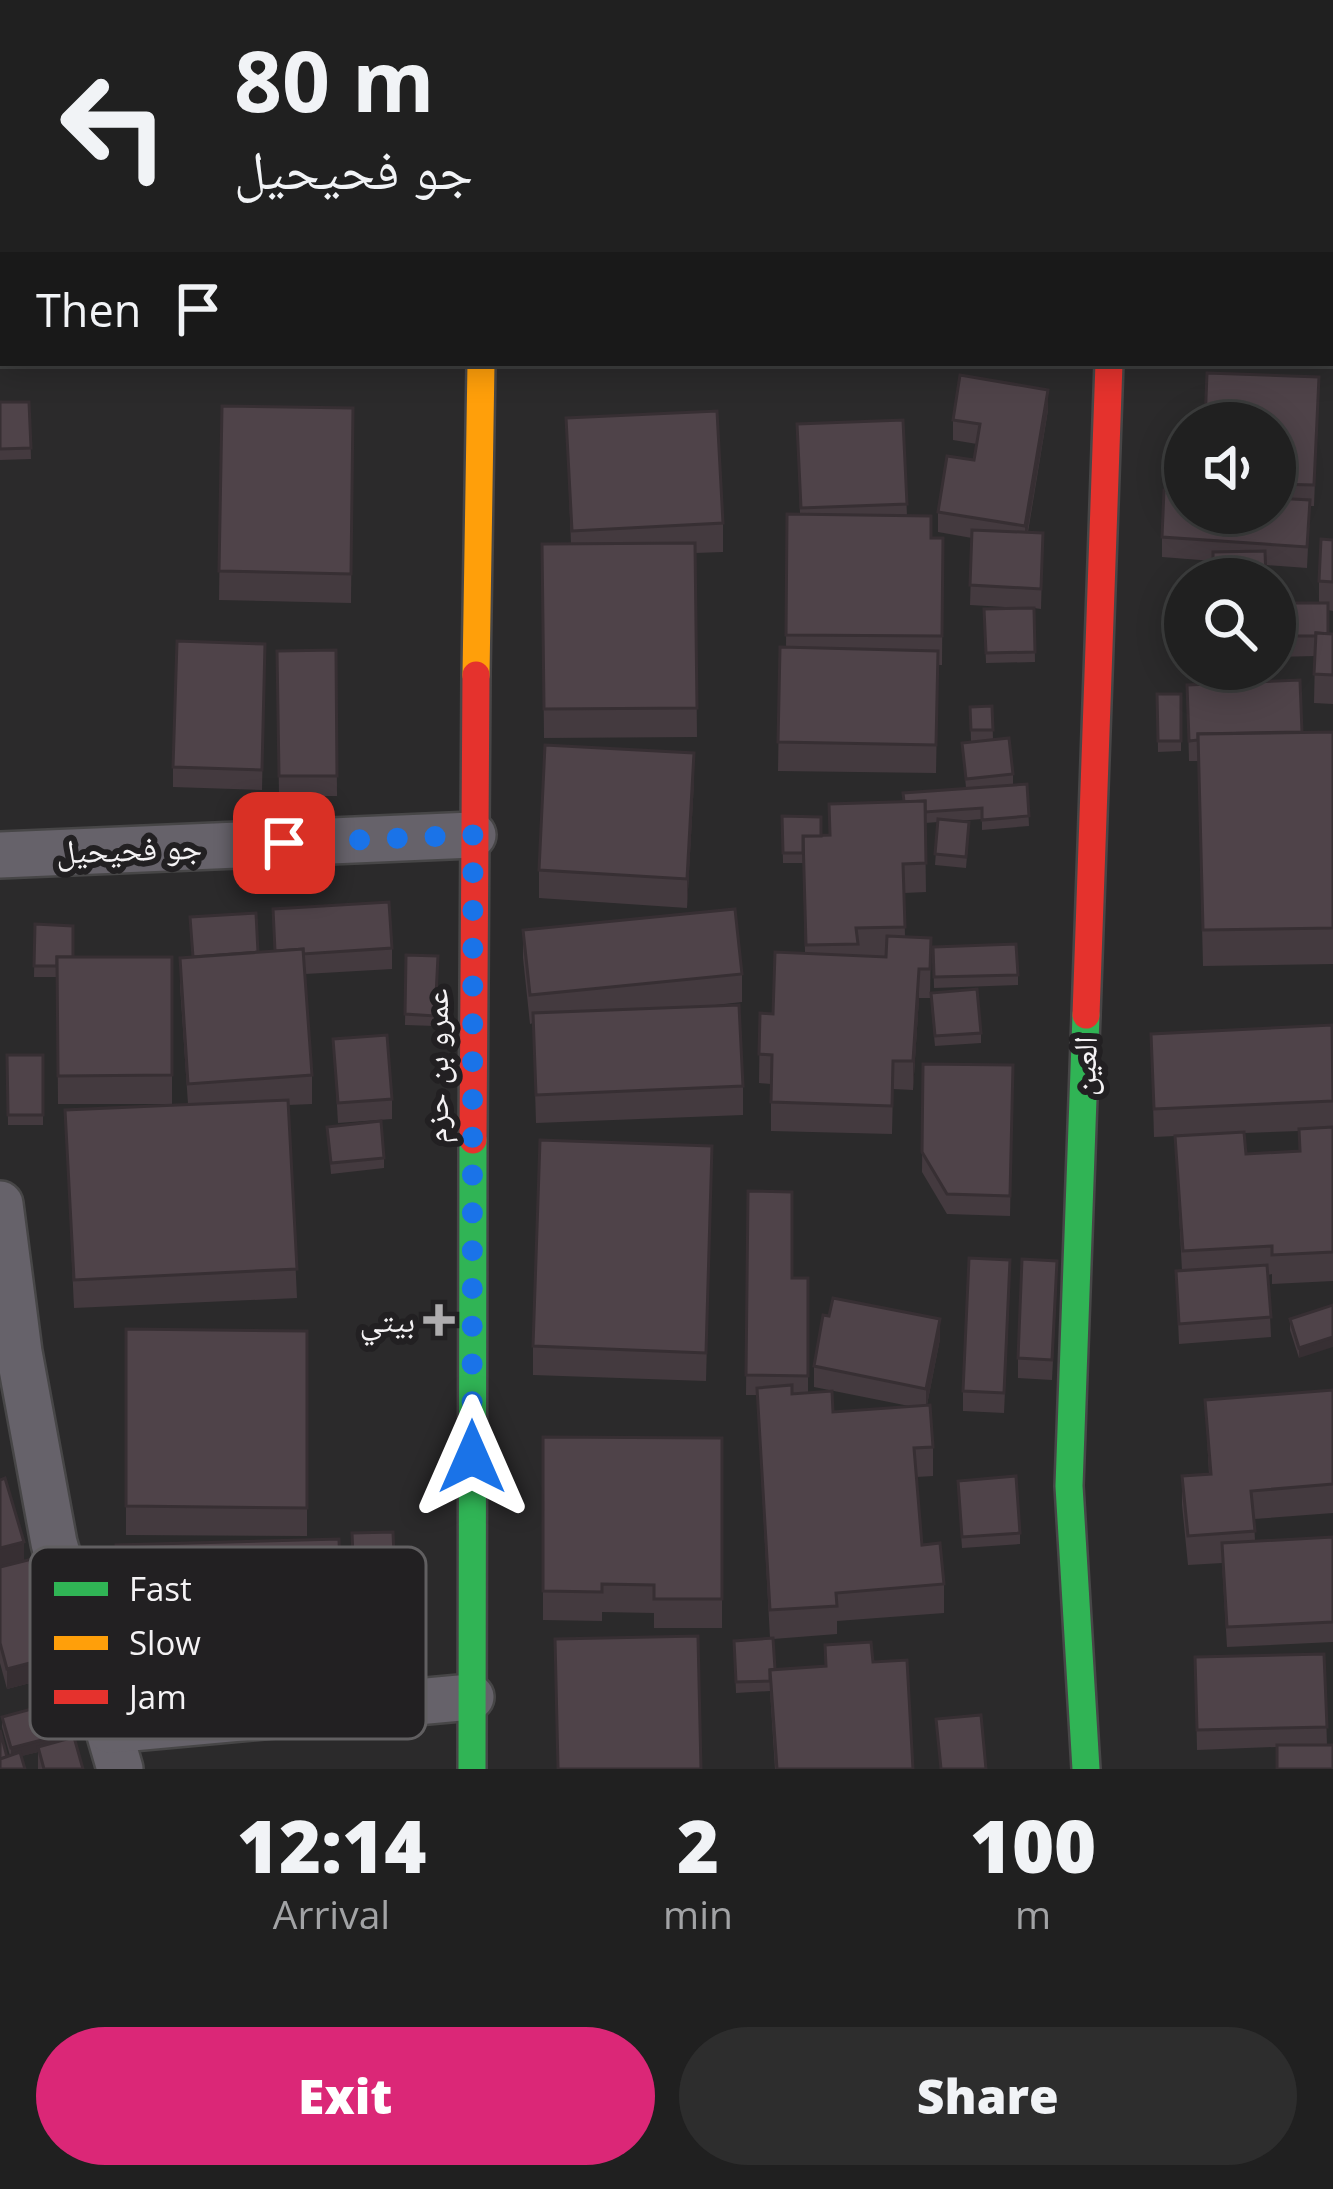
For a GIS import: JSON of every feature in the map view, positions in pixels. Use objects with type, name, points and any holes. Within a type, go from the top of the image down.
[{"type":"street","name":"عمرو بن حزم","points":[[472,1769],[473,835],[481,366]]},
{"type":"street","name":"العين","points":[[1087,1769],[1069,1486],[1109,366]]},
{"type":"street","name":"جو فحيحيل","points":[[0,854],[473,835]]},
{"type":"street","points":[[0,1204],[19,1352],[55,1547]]},
{"type":"street","points":[[426,1704],[471,1697]]},
{"type":"street","points":[[115,1749],[183,1739]]},
{"type":"building","points":[[1207,373],[1319,377],[1314,485],[1296,485],[1296,402],[1206,402]]},
{"type":"building","points":[[960,375],[1048,390],[1025,526],[938,512],[947,456],[974,460],[980,424],[953,420]]},
{"type":"building","points":[[0,402],[29,402],[31,448],[0,449]]},
{"type":"building","points":[[222,406],[353,408],[351,574],[219,571]]},
{"type":"building","points":[[717,411],[723,523],[572,531],[566,418]]},
{"type":"building","points":[[903,420],[907,504],[801,508],[797,424]]},
{"type":"building","points":[[1164,490],[1164,534],[1296,534],[1296,499],[1310,500],[1307,547],[1162,537]]},
{"type":"building","points":[[787,514],[931,516],[931,538],[943,538],[942,636],[786,635]]},
{"type":"building","points":[[972,530],[1043,533],[1041,589],[970,585]]},
{"type":"building","points":[[1321,539],[1333,540],[1333,582],[1319,581]]},
{"type":"building","points":[[695,543],[697,708],[544,709],[542,544]]},
{"type":"building","points":[[1265,551],[1265,558],[1213,558],[1213,552]]},
{"type":"building","points":[[1296,603],[1328,603],[1328,634],[1296,636]]},
{"type":"building","points":[[1034,608],[1035,652],[986,653],[984,609]]},
{"type":"building","points":[[1316,633],[1333,634],[1333,675],[1314,674]]},
{"type":"building","points":[[177,641],[265,644],[262,770],[173,767]]},
{"type":"building","points":[[780,647],[938,651],[936,745],[778,742]]},
{"type":"building","points":[[336,650],[337,776],[279,776],[277,651]]},
{"type":"building","points":[[1296,680],[1300,680],[1302,732],[1198,734],[1198,740],[1189,741],[1187,690],[1296,690]]},
{"type":"building","points":[[1157,694],[1181,694],[1181,741],[1158,741]]},
{"type":"building","points":[[992,706],[993,730],[971,730],[970,707]]},
{"type":"building","points":[[1333,732],[1333,928],[1203,930],[1198,734]]},
{"type":"building","points":[[1009,738],[1013,774],[966,779],[962,743]]},
{"type":"building","points":[[545,745],[694,753],[687,879],[539,870]]},
{"type":"building","points":[[1027,784],[1029,816],[982,820],[982,808],[925,812],[925,801],[904,802],[903,793]]},
{"type":"building","points":[[925,801],[926,863],[903,864],[905,927],[856,928],[858,944],[806,945],[803,836],[830,835],[829,804]]},
{"type":"building","points":[[782,816],[821,817],[821,836],[803,836],[803,853],[783,853]]},
{"type":"building","points":[[938,819],[969,822],[966,857],[935,854]]},
{"type":"building","points":[[389,902],[392,948],[303,954],[303,949],[275,951],[273,909]]},
{"type":"building","points":[[735,909],[742,974],[530,995],[523,930]]},
{"type":"building","points":[[256,913],[258,952],[193,957],[190,917]]},
{"type":"building","points":[[35,924],[73,926],[73,957],[57,957],[57,966],[34,966]]},
{"type":"building","points":[[887,936],[931,938],[930,969],[919,969],[913,1061],[893,1061],[892,1106],[771,1102],[772,1055],[759,1054],[760,1013],[773,1014],[775,952],[886,957]]},
{"type":"building","points":[[1016,944],[1018,975],[934,977],[933,947]]},
{"type":"building","points":[[303,949],[312,1075],[188,1084],[180,958]]},
{"type":"building","points":[[406,955],[438,956],[435,1016],[405,1014]]},
{"type":"building","points":[[57,957],[172,957],[172,1075],[58,1076]]},
{"type":"building","points":[[977,989],[981,1033],[935,1036],[931,993]]},
{"type":"building","points":[[739,1005],[743,1086],[536,1095],[533,1013]]},
{"type":"building","points":[[1332,1025],[1333,1101],[1154,1109],[1151,1034]]},
{"type":"building","points":[[387,1035],[392,1099],[338,1103],[333,1039]]},
{"type":"building","points":[[7,1055],[43,1055],[43,1115],[8,1115]]},
{"type":"building","points":[[923,1064],[1013,1065],[1010,1196],[947,1194],[922,1152]]},
{"type":"building","points":[[288,1100],[297,1269],[74,1280],[65,1110]]},
{"type":"building","points":[[381,1121],[384,1158],[331,1163],[327,1127]]},
{"type":"building","points":[[1333,1127],[1333,1252],[1272,1255],[1272,1246],[1183,1251],[1175,1136],[1244,1132],[1246,1154],[1300,1151],[1299,1129]]},
{"type":"building","points":[[540,1140],[712,1146],[706,1353],[533,1346]]},
{"type":"building","points":[[748,1191],[792,1192],[792,1278],[808,1278],[808,1376],[746,1375]]},
{"type":"building","points":[[969,1258],[1010,1260],[1004,1393],[963,1391]]},
{"type":"building","points":[[1022,1259],[1057,1261],[1052,1360],[1018,1358]]},
{"type":"building","points":[[1267,1265],[1271,1317],[1179,1324],[1176,1271]]},
{"type":"building","points":[[833,1298],[940,1319],[926,1389],[814,1366],[823,1315],[829,1316]]},
{"type":"building","points":[[1333,1305],[1333,1337],[1299,1348],[1290,1319]]},
{"type":"building","points":[[126,1329],[307,1331],[307,1508],[126,1506]]},
{"type":"building","points":[[792,1385],[792,1394],[832,1391],[833,1412],[930,1405],[933,1447],[914,1448],[922,1545],[940,1543],[944,1584],[836,1593],[837,1606],[770,1610],[757,1388]]},
{"type":"building","points":[[1333,1390],[1333,1484],[1251,1491],[1255,1531],[1188,1536],[1182,1476],[1211,1474],[1205,1400]]},
{"type":"building","points":[[543,1437],[722,1438],[722,1599],[654,1599],[654,1585],[602,1584],[602,1592],[543,1591]]},
{"type":"building","points":[[1016,1476],[1020,1533],[962,1537],[958,1481]]},
{"type":"building","points":[[5,1478],[24,1542],[0,1548],[0,1480]]},
{"type":"building","points":[[393,1532],[394,1547],[353,1547],[352,1533]]},
{"type":"building","points":[[1333,1537],[1333,1622],[1227,1627],[1222,1543]]},
{"type":"building","points":[[339,1539],[339,1547],[116,1547]]},
{"type":"building","points":[[30,1560],[30,1663],[7,1669],[0,1643],[0,1567]]},
{"type":"building","points":[[698,1636],[701,1769],[558,1769],[555,1639]]},
{"type":"building","points":[[773,1638],[775,1669],[770,1670],[770,1681],[736,1682],[734,1641]]},
{"type":"building","points":[[871,1642],[873,1662],[907,1660],[913,1769],[777,1769],[770,1670],[826,1666],[825,1645]]},
{"type":"building","points":[[1324,1654],[1327,1727],[1197,1730],[1195,1657]]},
{"type":"building","points":[[30,1709],[30,1739],[46,1739],[11,1748],[2,1717]]},
{"type":"building","points":[[981,1715],[986,1769],[941,1769],[936,1719]]},
{"type":"building","points":[[0,1730],[7,1757],[0,1759]]},
{"type":"building","points":[[75,1739],[83,1769],[44,1769],[38,1747]]},
{"type":"building","points":[[1277,1745],[1333,1745],[1333,1769],[1277,1769]]},
{"type":"building","points":[[20,1752],[25,1769],[0,1769],[0,1759]]},
{"type":"traffic: fast","points":[[1086,1015],[1069,1486],[1086,1769]]},
{"type":"traffic: fast","points":[[472,1769],[473,1140]]},
{"type":"traffic: slow","points":[[476,675],[481,366]]},
{"type":"traffic: jam","points":[[1086,1015],[1109,366]]},
{"type":"traffic: jam","points":[[473,1140],[476,675]]},
{"type":"place","name":"بيتي","points":[[439,1320]]},
{"type":"route","points":[[284,843],[473,835],[472,1457]]}]
